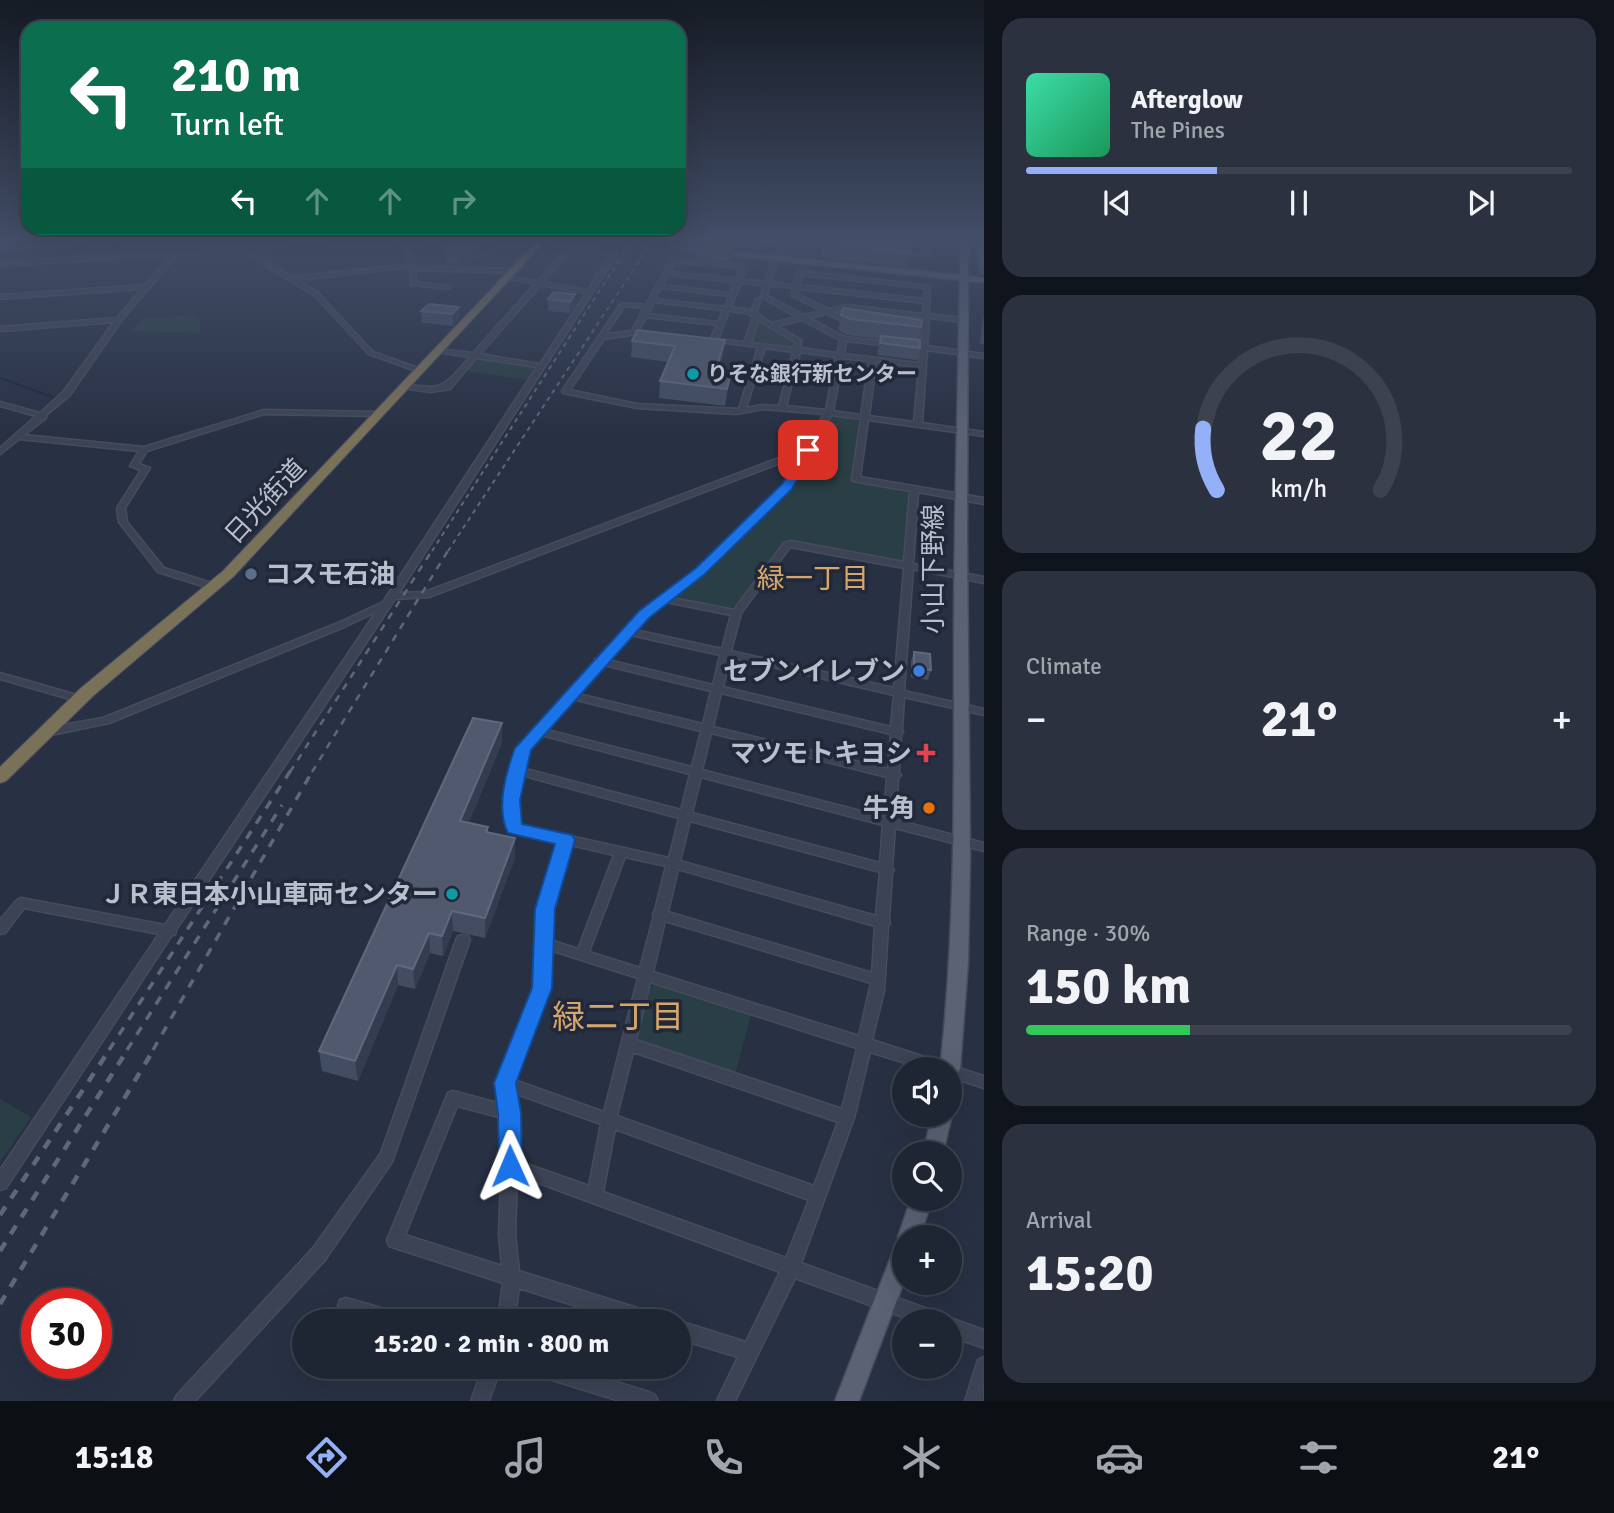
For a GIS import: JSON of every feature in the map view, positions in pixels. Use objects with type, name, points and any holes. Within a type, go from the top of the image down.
[{"type":"highway","name":"日光街道","points":[[0,778],[80,699],[215,587],[482,302]]},
{"type":"main road","name":"小山下野線","points":[[951,1057],[960,983],[964,842],[961,497],[964,302]]},
{"type":"main road","points":[[847,1401],[892,1283]]},
{"type":"street","points":[[0,452],[67,393],[134,302]]},
{"type":"street","points":[[324,302],[371,353],[419,370]]},
{"type":"street","points":[[404,386],[430,390],[447,387],[521,302]]},
{"type":"street","points":[[0,1183],[389,600],[582,302]]},
{"type":"street","points":[[714,341],[729,302]]},
{"type":"street","points":[[757,302],[754,312],[623,304],[566,391],[636,406],[736,412],[743,409],[782,408],[984,434]]},
{"type":"street","points":[[775,302],[843,339],[897,345]]},
{"type":"street","points":[[808,302],[847,322],[860,324]]},
{"type":"street","points":[[918,424],[927,302]]},
{"type":"street","points":[[635,331],[650,304]]},
{"type":"street","points":[[771,325],[847,307],[964,320]]},
{"type":"street","points":[[747,311],[799,341],[782,408]]},
{"type":"street","points":[[643,315],[721,324]]},
{"type":"street","points":[[747,345],[756,317]]},
{"type":"street","points":[[0,329],[119,320]]},
{"type":"street","points":[[899,328],[925,331]]},
{"type":"street","points":[[601,337],[635,331],[648,332]]},
{"type":"street","points":[[701,339],[922,365]]},
{"type":"street","points":[[843,339],[829,412],[787,486],[701,571],[628,631],[569,695],[524,748],[516,770],[511,800],[514,828],[672,863],[884,923]]},
{"type":"street","points":[[743,409],[762,346]]},
{"type":"street","points":[[910,347],[984,356]]},
{"type":"street","points":[[437,351],[542,366]]},
{"type":"street","points":[[873,359],[856,480],[984,501]]},
{"type":"street","points":[[0,404],[44,416]]},
{"type":"street","points":[[19,437],[144,449],[264,412],[377,414]]},
{"type":"street","points":[[144,449],[134,466],[146,468],[121,508],[123,522],[161,570],[215,587]]},
{"type":"street","points":[[46,732],[105,721],[288,648],[389,600],[426,595],[808,450]]},
{"type":"street","points":[[726,1401],[791,1268],[847,1118],[865,1045],[878,980],[884,923],[914,489]]},
{"type":"street","points":[[595,1195],[609,1120],[736,613],[787,545],[984,580]]},
{"type":"street","points":[[665,599],[736,613]]},
{"type":"street","points":[[628,631],[984,712]]},
{"type":"street","points":[[599,662],[898,732]]},
{"type":"street","points":[[0,676],[80,699]]},
{"type":"street","points":[[569,695],[895,775]]},
{"type":"street","points":[[538,731],[984,846]]},
{"type":"street","points":[[516,770],[888,870]]},
{"type":"street","points":[[510,1309],[512,1280],[507,1235],[510,1113],[505,1083],[542,988],[545,909],[566,840]]},
{"type":"street","points":[[582,954],[621,852]]},
{"type":"street","points":[[0,929],[21,903],[170,931]]},
{"type":"street","points":[[659,914],[878,980]]},
{"type":"street","points":[[183,1401],[319,1254],[387,1157],[463,940]]},
{"type":"street","points":[[543,943],[904,1057]]},
{"type":"street","points":[[629,1044],[847,1118]]},
{"type":"street","points":[[962,1074],[984,1082]]},
{"type":"street","points":[[505,1083],[817,1195]]},
{"type":"street","points":[[510,1113],[453,1098],[395,1240],[512,1280],[610,1309]]},
{"type":"street","points":[[510,1166],[904,1309]]},
{"type":"street","points":[[346,1306],[356,1309]]},
{"type":"street","points":[[962,1331],[984,1339]]},
{"type":"street","points":[[691,1334],[750,1352]]},
{"type":"street","points":[[974,1401],[984,1367]]},
{"type":"street","points":[[480,1401],[488,1379]]},
{"type":"street","points":[[578,1379],[649,1401]]},
{"type":"green space","points":[[192,315],[199,318],[201,333],[131,331],[142,319]]},
{"type":"green space","points":[[758,322],[796,341],[794,348],[751,342]]},
{"type":"green space","points":[[479,358],[538,368],[530,380],[465,371]]},
{"type":"green space","points":[[830,417],[859,421],[852,481],[910,492],[905,561],[786,541],[735,608],[728,609],[678,598],[675,595],[790,487]]},
{"type":"green space","points":[[657,984],[751,1014],[735,1075],[642,1043],[637,1037],[649,988]]},
{"type":"green space","points":[[0,1099],[31,1117],[0,1162]]},
{"type":"building","points":[[429,304],[459,307],[452,314],[421,311]]},
{"type":"building","points":[[843,308],[922,320],[921,327],[850,319],[841,315]]},
{"type":"building","points":[[637,330],[725,340],[716,370],[731,372],[727,389],[660,381],[675,346],[632,341]]},
{"type":"building","points":[[881,336],[920,340],[920,348],[880,343]]},
{"type":"building","points":[[914,652],[930,654],[931,670],[914,668]]},
{"type":"building","name":"ＪＲ東日本小山車両センター","points":[[473,718],[502,723],[460,821],[488,827],[486,832],[515,838],[485,918],[452,911],[442,936],[429,933],[413,969],[397,965],[355,1061],[319,1051]]},
{"type":"waterway","points":[[0,378],[55,398]]},
{"type":"railway","points":[[432,551],[592,302]]},
{"type":"railway","points":[[448,551],[612,302]]},
{"type":"railway","points":[[290,772],[433,549]]},
{"type":"railway","points":[[312,772],[449,549]]},
{"type":"railway","points":[[109,1050],[291,770]]},
{"type":"railway","points":[[153,1050],[313,770]]},
{"type":"railway","points":[[127,1050],[282,805]]},
{"type":"railway","points":[[0,1215],[110,1049]]},
{"type":"railway","points":[[0,1251],[128,1049]]},
{"type":"railway","points":[[0,1304],[154,1049]]},
{"type":"place","name":"りそな銀行新センター","points":[[693,374]]},
{"type":"place","name":"コスモ石油","points":[[251,574]]},
{"type":"place","name":"セブンイレブン","points":[[919,671]]},
{"type":"place","name":"マツモトキヨシ","points":[[926,753]]},
{"type":"place","name":"牛角","points":[[929,808]]},
{"type":"place","name":"ＪＲ東日本小山車両センター","points":[[452,894]]},
{"type":"district","name":"緑一丁目","points":[[813,578]]},
{"type":"district","name":"緑二丁目","points":[[618,1016]]},
{"type":"route","points":[[510,1166],[510,1113],[505,1083],[542,988],[545,909],[566,840],[514,828],[511,800],[516,770],[524,748],[644,614],[701,571],[787,486],[808,450]]}]
